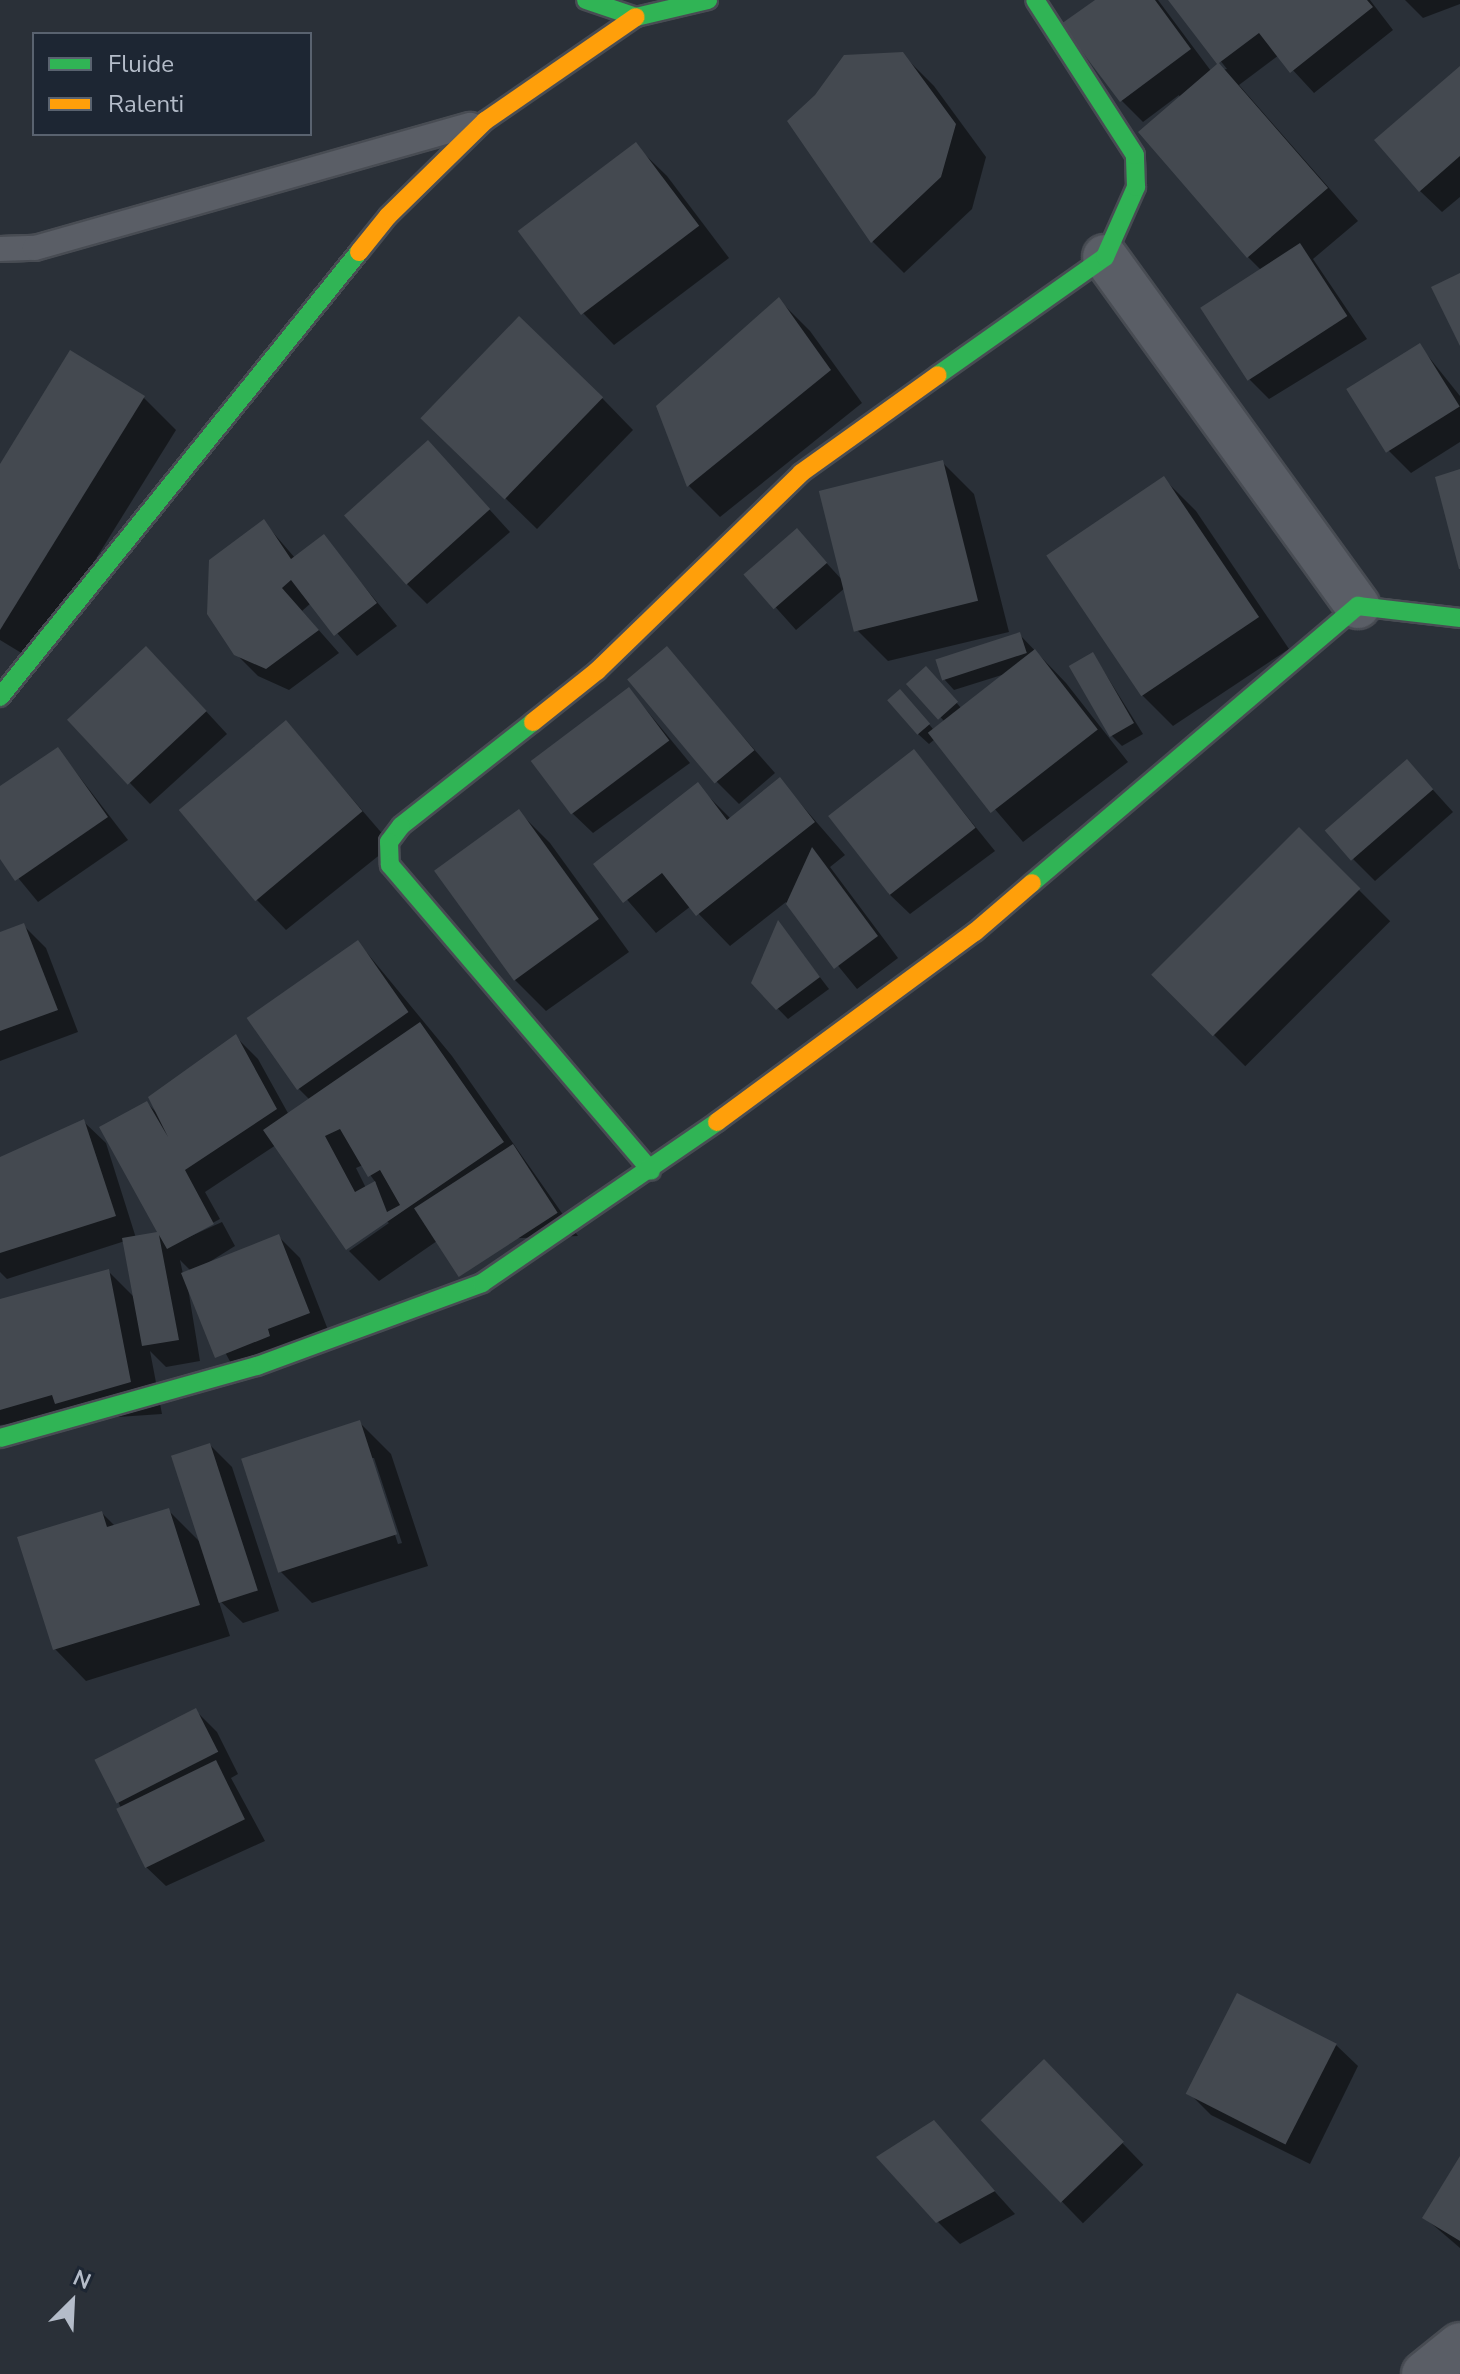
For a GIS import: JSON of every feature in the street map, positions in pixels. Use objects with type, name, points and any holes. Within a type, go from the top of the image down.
[{"type":"street","points":[[586,0],[636,17]]},
{"type":"street","points":[[0,697],[388,216],[485,121],[636,17],[708,0]]},
{"type":"street","points":[[651,1171],[390,865],[389,842],[401,826],[597,671],[801,473],[1105,257],[1136,187],[1135,155],[1035,0]]},
{"type":"street","points":[[1105,257],[1358,606]]},
{"type":"street","points":[[0,1438],[257,1366],[482,1283],[651,1171],[975,932],[1358,606],[1460,618]]},
{"type":"street","points":[[1424,2374],[1460,2345]]},
{"type":"lane","points":[[0,249],[35,248],[485,121]]},
{"type":"building","points":[[1095,0],[1155,0],[1191,49],[1120,102],[1061,24]]},
{"type":"building","points":[[1168,0],[1367,0],[1373,7],[1290,73],[1259,33],[1219,63],[1328,188],[1247,258],[1138,132],[1217,64]]},
{"type":"building","points":[[903,52],[956,124],[941,177],[871,243],[787,121],[815,95],[844,55]]},
{"type":"building","points":[[1460,66],[1460,156],[1419,192],[1374,140]]},
{"type":"building","points":[[636,142],[699,226],[581,315],[518,231]]},
{"type":"building","points":[[1300,243],[1347,316],[1248,381],[1200,308]]},
{"type":"building","points":[[1460,273],[1460,346],[1431,287]]},
{"type":"building","points":[[779,297],[831,370],[687,487],[656,406]]},
{"type":"building","points":[[519,316],[603,397],[505,499],[420,418]]},
{"type":"building","points":[[1420,343],[1460,407],[1386,453],[1346,389]]},
{"type":"building","points":[[70,350],[145,396],[0,630],[0,464]]},
{"type":"building","points":[[428,440],[490,509],[406,585],[344,516]]},
{"type":"building","points":[[943,460],[978,601],[854,632],[819,491]]},
{"type":"building","points":[[1460,469],[1460,569],[1459,569],[1435,477]]},
{"type":"building","points":[[1164,476],[1259,617],[1141,696],[1046,555]]},
{"type":"building","points":[[264,519],[291,559],[324,534],[377,603],[334,636],[291,580],[282,588],[319,630],[266,669],[234,655],[207,614],[209,560]]},
{"type":"building","points":[[797,528],[827,563],[774,609],[743,575]]},
{"type":"building","points":[[1020,632],[1027,653],[942,680],[935,660]]},
{"type":"building","points":[[146,646],[207,711],[128,785],[67,720]]},
{"type":"building","points":[[667,646],[754,750],[715,784],[627,679]]},
{"type":"building","points":[[1035,649],[1098,729],[991,813],[928,733]]},
{"type":"building","points":[[1093,652],[1134,723],[1110,737],[1069,666]]},
{"type":"building","points":[[926,666],[958,702],[938,720],[906,684]]},
{"type":"building","points":[[629,687],[669,741],[571,815],[531,761]]},
{"type":"building","points":[[900,689],[930,724],[917,735],[887,700]]},
{"type":"building","points":[[286,720],[362,811],[255,901],[179,810]]},
{"type":"building","points":[[58,747],[108,817],[15,881],[0,859],[0,786]]},
{"type":"building","points":[[914,749],[976,828],[890,895],[828,816]]},
{"type":"building","points":[[1407,759],[1433,789],[1351,861],[1325,831]]},
{"type":"building","points":[[780,777],[815,822],[696,916],[662,873],[623,903],[593,864],[698,782],[727,820]]},
{"type":"building","points":[[519,809],[599,919],[514,981],[434,871]]},
{"type":"building","points":[[1299,827],[1361,889],[1213,1036],[1151,975]]},
{"type":"building","points":[[812,847],[878,936],[834,969],[786,904]]},
{"type":"building","points":[[778,920],[820,977],[776,1010],[751,983]]},
{"type":"building","points":[[24,923],[58,1010],[0,1031],[0,932]]},
{"type":"building","points":[[358,940],[408,1012],[297,1090],[247,1018]]},
{"type":"building","points":[[420,1022],[504,1142],[346,1250],[263,1130]],"holes":[[[340,1129],[368,1177],[380,1170],[400,1205],[387,1212],[375,1181],[355,1192],[325,1136]]]},
{"type":"building","points":[[236,1034],[277,1109],[185,1170],[214,1224],[167,1249],[159,1235],[179,1340],[142,1346],[122,1238],[157,1232],[99,1127],[147,1101],[168,1137],[148,1097]]},
{"type":"building","points":[[84,1119],[116,1216],[0,1253],[0,1157]]},
{"type":"building","points":[[513,1144],[558,1213],[459,1277],[414,1208]]},
{"type":"building","points":[[279,1234],[310,1313],[268,1329],[270,1336],[215,1358],[181,1273]]},
{"type":"building","points":[[109,1269],[131,1382],[55,1404],[52,1395],[0,1410],[0,1299]]},
{"type":"building","points":[[360,1420],[397,1534],[278,1573],[241,1459]]},
{"type":"building","points":[[210,1443],[258,1590],[219,1603],[171,1456]]},
{"type":"building","points":[[169,1508],[200,1605],[53,1650],[17,1537],[102,1511],[107,1527]]},
{"type":"building","points":[[196,1708],[218,1752],[117,1803],[94,1760]]},
{"type":"building","points":[[216,1760],[245,1819],[145,1868],[116,1809]]},
{"type":"building","points":[[1237,1993],[1337,2044],[1285,2145],[1186,2094]]},
{"type":"building","points":[[1044,2059],[1124,2142],[1061,2203],[981,2120]]},
{"type":"building","points":[[934,2120],[995,2191],[936,2223],[876,2157]]},
{"type":"building","points":[[1460,2156],[1460,2241],[1422,2218]]},
{"type":"traffic: fast","points":[[586,0],[636,17],[708,0]]},
{"type":"traffic: fast","points":[[938,375],[1105,257],[1136,187],[1135,155],[1035,0]]},
{"type":"traffic: fast","points":[[0,697],[359,252]]},
{"type":"traffic: fast","points":[[1032,883],[1358,606],[1460,618]]},
{"type":"traffic: fast","points":[[533,722],[401,826],[389,842],[390,865],[651,1171]]},
{"type":"traffic: fast","points":[[0,1438],[257,1366],[482,1283],[717,1122]]},
{"type":"traffic: slow","points":[[359,252],[388,216],[485,121],[636,17]]},
{"type":"traffic: slow","points":[[533,722],[597,671],[801,473],[938,375]]},
{"type":"traffic: slow","points":[[717,1122],[975,932],[1032,883]]}]
